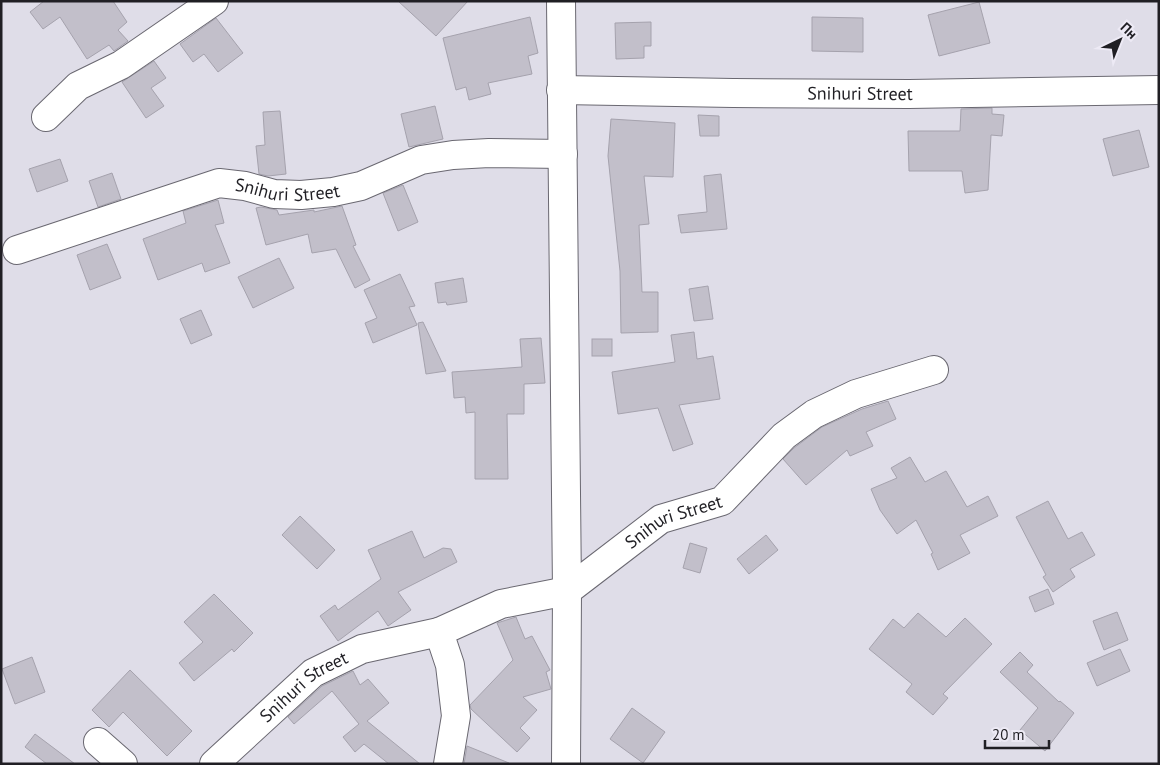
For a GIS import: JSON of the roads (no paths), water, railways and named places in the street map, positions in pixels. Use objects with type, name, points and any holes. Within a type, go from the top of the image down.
[{"type":"street","points":[[46,117],[78,86],[121,65],[214,1]]},
{"type":"street","points":[[561,1],[567,591],[566,764]]},
{"type":"street","name":"Snihuri Street","points":[[561,90],[900,94],[1159,90]]},
{"type":"street","name":"Snihuri Street","points":[[17,250],[219,184],[245,186],[274,194],[301,195],[333,192],[361,186],[421,160],[452,155],[489,153],[562,154]]},
{"type":"street","name":"Snihuri Street","points":[[214,764],[313,673],[362,649],[439,632],[501,604],[567,591],[661,519],[722,500],[784,436],[814,414],[856,394],[934,370]]},
{"type":"street","points":[[439,632],[450,665],[456,716],[448,764]]},
{"type":"street","points":[[98,742],[123,764]]}]
